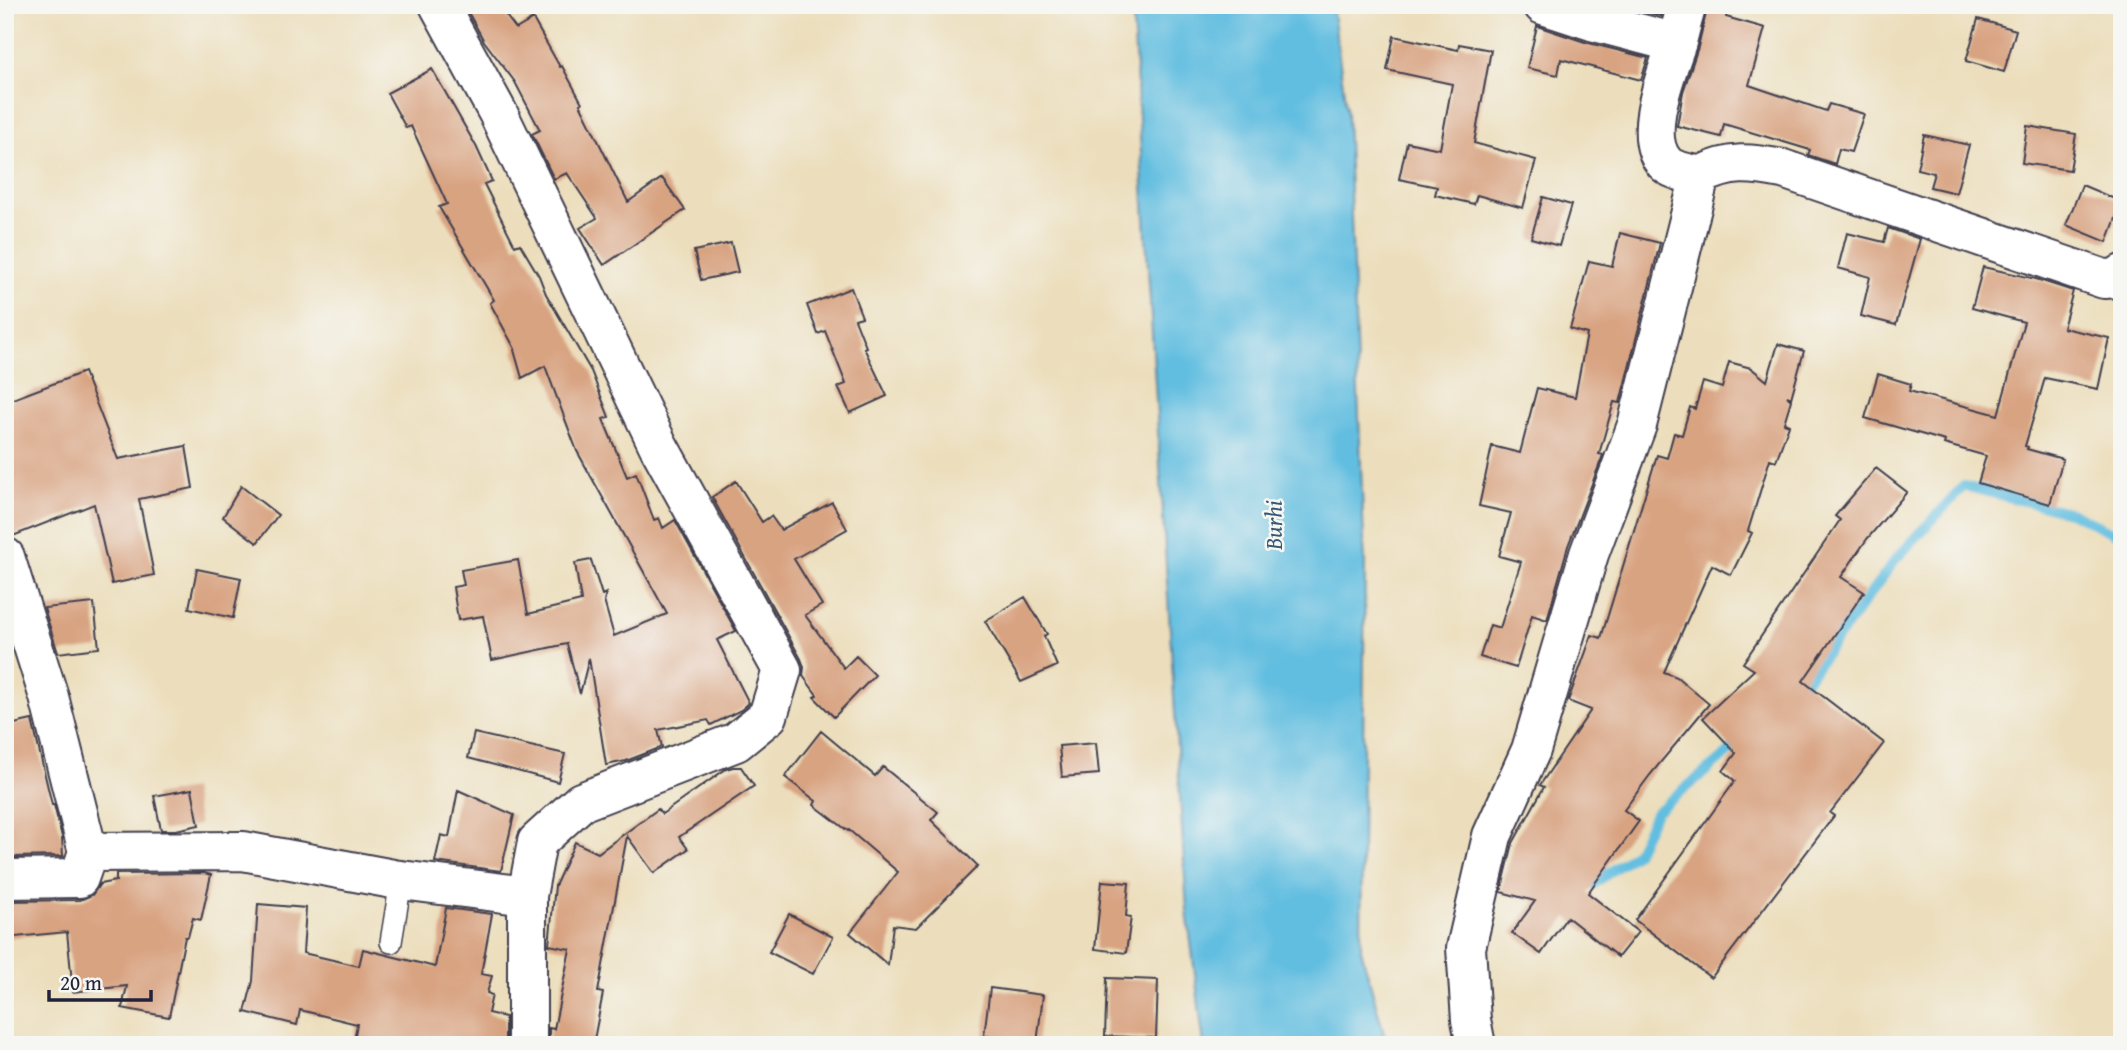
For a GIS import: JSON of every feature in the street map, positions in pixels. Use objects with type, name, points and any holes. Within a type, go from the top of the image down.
[{"type":"street","points":[[439,5],[498,113],[659,447],[782,670],[768,716],[736,742],[581,802],[537,842],[527,896],[527,1045]]},
{"type":"street","points":[[1543,5],[1591,21],[1676,43]]},
{"type":"street","points":[[1686,5],[1662,83],[1655,129],[1657,152],[1667,166],[1700,176],[1718,167],[1750,163],[1783,169],[2104,279],[2119,278],[2122,274]]},
{"type":"street","points":[[1476,1045],[1471,1020],[1466,948],[1492,836],[1531,750],[1589,554],[1637,425],[1700,176]]},
{"type":"street","points":[[5,557],[49,697],[88,852],[79,878],[5,879]]},
{"type":"street","points":[[88,852],[243,851],[401,881],[527,896]]},
{"type":"lane","points":[[391,942],[401,881]]},
{"type":"water","name":"Burhi","points":[[1132,5],[1332,5],[1347,114],[1365,566],[1361,949],[1387,1045],[1204,1045],[1187,911]]},
{"type":"building","points":[[464,5],[498,5],[516,29],[533,19],[582,103],[580,104],[628,202],[662,178],[685,210],[604,265],[580,228],[597,218],[567,173],[554,179],[532,134],[540,130],[515,82],[484,41]]},
{"type":"building","points":[[1618,5],[1664,5],[1661,16]]},
{"type":"building","points":[[1708,5],[1729,5],[1726,17],[1765,28],[1749,85],[1826,111],[1829,104],[1864,114],[1851,152],[1839,149],[1835,164],[1808,155],[1810,150],[1724,124],[1721,137],[1677,126],[1683,92]]},
{"type":"building","points":[[1978,19],[2016,30],[2004,72],[1966,61]]},
{"type":"building","points":[[1537,26],[1648,58],[1641,80],[1561,59],[1558,75],[1527,68]]},
{"type":"building","points":[[1394,36],[1458,50],[1459,44],[1491,50],[1474,143],[1536,160],[1523,208],[1477,195],[1474,204],[1435,195],[1437,187],[1399,179],[1407,142],[1440,149],[1452,84],[1387,70]]},
{"type":"building","points":[[432,69],[476,146],[492,181],[484,184],[515,246],[520,244],[591,371],[609,417],[603,419],[627,477],[636,473],[654,520],[659,518],[663,528],[675,520],[736,631],[717,640],[749,703],[711,725],[708,720],[658,730],[662,747],[626,761],[606,765],[589,658],[580,694],[567,644],[492,660],[483,616],[458,620],[453,587],[464,585],[461,570],[518,560],[528,614],[581,601],[575,563],[591,560],[602,595],[606,593],[604,601],[614,636],[667,614],[577,451],[545,366],[522,378],[515,349],[490,303],[494,300],[439,207],[447,204],[411,126],[406,128],[387,93]]},
{"type":"building","points":[[2027,126],[2076,134],[2070,170],[2022,163]]},
{"type":"building","points":[[1924,135],[1969,145],[1956,193],[1930,187],[1934,173],[1917,169]]},
{"type":"building","points":[[2082,185],[2122,202],[2107,242],[2066,225]]},
{"type":"building","points":[[1543,197],[1571,205],[1559,246],[1531,238]]},
{"type":"building","points":[[1888,228],[1920,239],[1896,325],[1861,316],[1870,277],[1838,268],[1847,233],[1884,242]]},
{"type":"building","points":[[1620,233],[1660,243],[1620,403],[1614,402],[1599,454],[1603,455],[1568,546],[1547,620],[1532,615],[1516,668],[1480,657],[1490,625],[1500,628],[1521,562],[1499,556],[1511,513],[1479,506],[1492,446],[1520,453],[1537,388],[1575,397],[1587,334],[1570,329],[1589,261],[1612,266]]},
{"type":"building","points":[[731,243],[738,272],[701,280],[694,251]]},
{"type":"building","points":[[1983,267],[2073,291],[2063,328],[2109,338],[2098,389],[2045,378],[2025,446],[2027,449],[2063,459],[2050,504],[1978,483],[1986,456],[1865,418],[1878,374],[1911,384],[1909,391],[1998,415],[2024,322],[1972,308]]},
{"type":"building","points":[[851,288],[862,317],[855,319],[866,347],[864,348],[887,396],[850,413],[838,387],[846,384],[825,331],[818,334],[807,305]]},
{"type":"building","points":[[1778,344],[1804,351],[1791,398],[1787,396],[1791,400],[1784,423],[1789,425],[1776,461],[1770,459],[1748,531],[1752,533],[1731,575],[1712,565],[1664,672],[1677,677],[1709,704],[1624,810],[1639,821],[1588,893],[1638,932],[1618,957],[1567,917],[1541,954],[1512,933],[1535,901],[1501,892],[1513,843],[1544,787],[1540,785],[1591,710],[1568,701],[1592,635],[1601,638],[1657,455],[1667,458],[1674,433],[1682,435],[1690,407],[1695,409],[1703,382],[1722,388],[1729,362],[1751,368],[1767,381]]},
{"type":"building","points":[[84,372],[118,459],[186,446],[193,488],[139,499],[154,575],[112,584],[94,504],[13,536],[5,517],[5,402]]},
{"type":"building","points":[[1876,468],[1907,492],[1867,539],[1841,577],[1864,592],[1803,681],[1884,743],[1830,813],[1834,816],[1711,978],[1635,920],[1735,781],[1723,771],[1736,753],[1703,718],[1754,670],[1743,663],[1840,520],[1835,516]]},
{"type":"building","points":[[736,481],[762,522],[771,516],[781,530],[832,502],[847,529],[794,559],[822,605],[805,615],[844,668],[856,656],[875,675],[834,717],[814,697],[817,695],[803,676],[801,659],[712,497]]},
{"type":"building","points":[[241,486],[278,515],[257,543],[223,517]]},
{"type":"building","points":[[197,569],[241,578],[233,618],[189,608]]},
{"type":"building","points":[[1025,597],[1047,634],[1044,636],[1057,666],[1021,682],[985,621]]},
{"type":"building","points":[[94,603],[99,648],[58,653],[44,608]]},
{"type":"building","points":[[32,720],[62,837],[63,856],[11,857],[5,812],[5,726]]},
{"type":"building","points":[[821,731],[875,776],[883,767],[938,812],[931,820],[978,866],[916,928],[893,925],[888,965],[850,933],[898,872],[849,830],[814,805],[816,801],[785,777]]},
{"type":"building","points":[[474,733],[565,754],[558,782],[468,758]]},
{"type":"building","points":[[1096,743],[1099,774],[1062,777],[1059,746]]},
{"type":"building","points":[[741,767],[754,786],[679,837],[688,849],[654,873],[627,836],[598,992],[603,993],[593,1045],[549,1045],[549,1028],[554,1029],[570,949],[549,945],[555,886],[575,842],[598,853],[658,809],[662,814],[726,769]]},
{"type":"building","points":[[192,789],[199,825],[161,830],[154,796]]},
{"type":"building","points":[[458,790],[514,815],[501,871],[435,862],[441,835],[449,837]]},
{"type":"building","points":[[116,874],[211,875],[201,920],[193,918],[188,937],[185,937],[169,1017],[122,1008],[127,986],[73,992],[67,932],[5,938],[5,901],[80,900],[92,895],[100,884],[116,881]]},
{"type":"building","points":[[1102,881],[1129,883],[1126,916],[1131,917],[1126,953],[1095,949]]},
{"type":"building","points":[[258,904],[306,908],[303,953],[359,966],[363,949],[435,967],[446,908],[492,914],[481,974],[492,976],[487,993],[492,995],[488,1013],[505,1017],[505,1045],[353,1045],[357,1024],[300,1010],[297,1025],[245,1012],[253,981]]},
{"type":"building","points":[[789,914],[833,937],[813,974],[769,952]]},
{"type":"building","points":[[1107,978],[1158,980],[1156,1038],[1105,1036]]},
{"type":"building","points":[[990,988],[1043,995],[1037,1043],[984,1036]]},
{"type":"waterway","points":[[1796,694],[1896,559],[1964,486],[2072,513],[2122,537]]},
{"type":"waterway","points":[[1594,884],[1636,853],[1656,812],[1727,754],[1740,739]]}]
